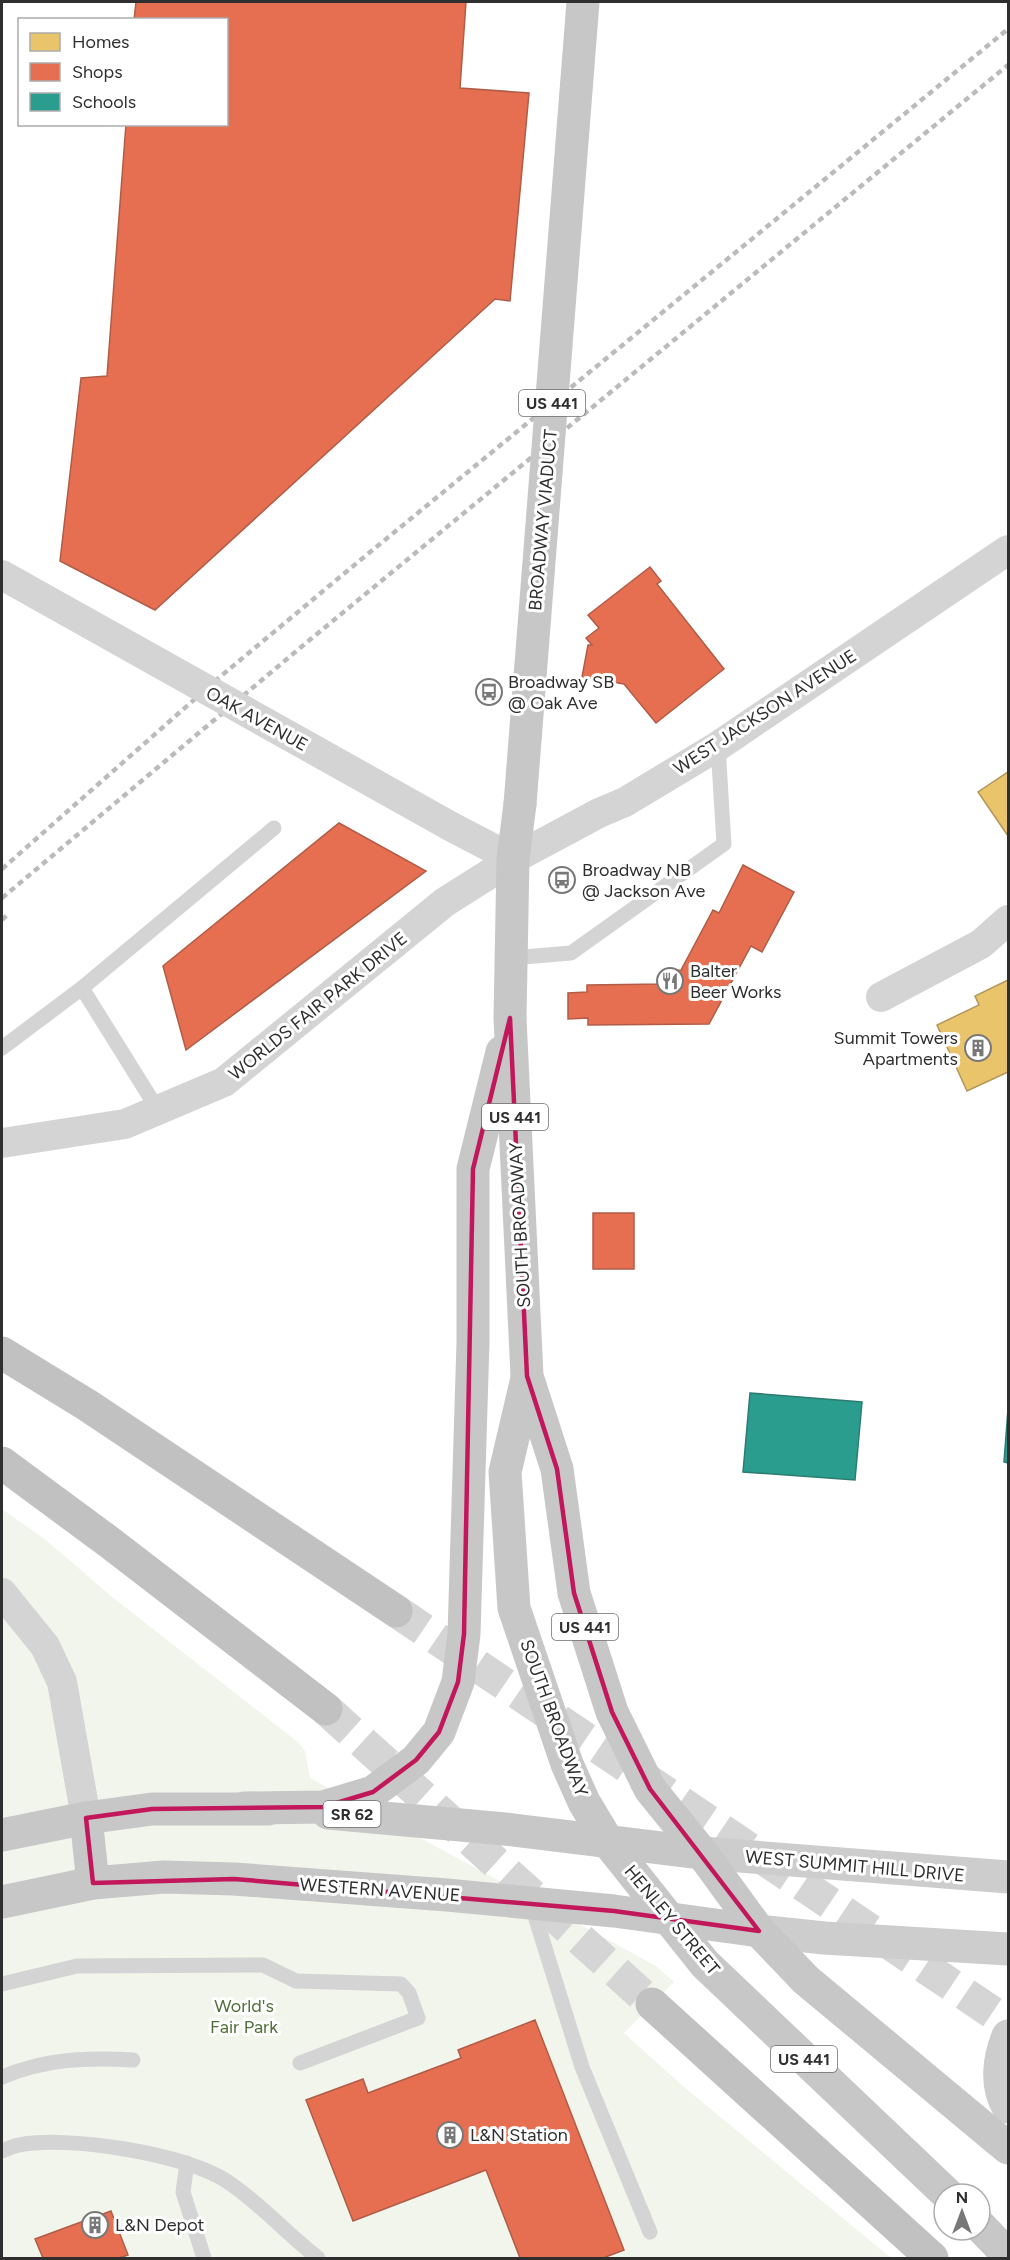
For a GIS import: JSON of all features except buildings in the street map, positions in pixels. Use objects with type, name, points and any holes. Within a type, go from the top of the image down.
[{"type":"highway","points":[[2,1336],[87,1405]]},
{"type":"highway","points":[[2,1353],[87,1405],[396,1611]]},
{"type":"highway","points":[[2,1463],[326,1709]]},
{"type":"highway","points":[[2,1481],[109,1542]]},
{"type":"highway","points":[[652,2004],[932,2259]]},
{"type":"main road","name":"BROADWAY VIADUCT","points":[[513,859],[520,804],[583,2]]},
{"type":"main road","name":"SOUTH BROADWAY","points":[[513,859],[510,1018],[527,1376],[506,1472],[514,1608],[567,1764],[584,1802],[608,1842]]},
{"type":"main road","points":[[245,1808],[323,1807],[373,1792],[416,1760],[439,1732],[458,1682],[464,1634],[472,1354],[473,1169],[510,1018]]},
{"type":"main road","name":"SOUTH BROADWAY","points":[[527,1376],[557,1469],[574,1593],[612,1712],[650,1789],[702,1853]]},
{"type":"main road","name":"SR 62","points":[[2,1835],[86,1818],[152,1809],[245,1808],[363,1815],[505,1829],[702,1853]]},
{"type":"main road","points":[[86,1818],[93,1883]]},
{"type":"main road","name":"HENLEY STREET","points":[[608,1842],[705,1964],[934,2182]]},
{"type":"main road","name":"WEST SUMMIT HILL DRIVE","points":[[702,1853],[1008,1877]]},
{"type":"main road","name":"US 441","points":[[702,1853],[759,1931],[806,1980],[1008,2148]]},
{"type":"main road","name":"WESTERN AVENUE","points":[[2,1902],[93,1883],[164,1877],[234,1879],[531,1903],[759,1931]]},
{"type":"main road","points":[[759,1931],[824,1938],[1008,1949]]},
{"type":"main road","points":[[1008,2036],[999,2061],[1003,2098],[1008,2108]]},
{"type":"main road","points":[[992,2238],[1008,2255]]},
{"type":"street","name":"WEST JACKSON AVENUE","points":[[513,859],[599,813],[625,802],[718,746],[1008,550]]},
{"type":"street","name":"OAK AVENUE","points":[[2,575],[513,859]]},
{"type":"street","name":"WORLDS FAIR PARK DRIVE","points":[[2,1143],[125,1124],[224,1082],[445,902],[513,859]]},
{"type":"street","points":[[881,997],[981,944],[1008,920]]},
{"type":"street","points":[[2,1593],[45,1646],[62,1682],[86,1818]]},
{"type":"lane","points":[[511,958],[571,953],[724,844],[718,746]]},
{"type":"lane","points":[[2,1048],[82,988],[274,828]]},
{"type":"lane","points":[[82,988],[158,1110]]},
{"type":"lane","points":[[531,1903],[582,2067],[650,2232]]},
{"type":"lane","points":[[2,1984],[77,1966],[263,1965],[296,1981],[401,1984],[409,1993],[418,2018],[300,2063]]},
{"type":"lane","points":[[2,2077],[26,2067],[60,2061],[97,2058],[133,2061]]},
{"type":"lane","points":[[2,2150],[39,2142],[68,2143],[109,2147],[187,2163],[227,2181],[270,2214],[318,2259]]},
{"type":"lane","points":[[187,2163],[183,2192],[204,2259]]},
{"type":"highlighted area","points":[[510,1018],[527,1376],[557,1469],[574,1593],[612,1712],[650,1789],[759,1931],[614,1911],[234,1879],[93,1883],[86,1818],[152,1809],[323,1807],[373,1792],[416,1760],[439,1732],[458,1682],[464,1634],[473,1169]]},
{"type":"green space","name":"World's Fair Park","points":[[2,1509],[47,1541],[111,1596],[299,1743],[305,1751],[310,1778],[656,1966],[674,1982],[624,2033],[684,2087],[891,2258],[2,2258]]},
{"type":"tunnel","points":[[396,1611],[1008,2023]]},
{"type":"tunnel","points":[[326,1709],[652,2004]]},
{"type":"railway","points":[[2,869],[221,676],[1008,29]]},
{"type":"railway","points":[[2,898],[306,643],[1008,65]]},
{"type":"railway","points":[[2,920],[8,914]]},
{"type":"place","name":"Broadway SB @ Oak Ave","points":[[489,692]]},
{"type":"place","name":"Broadway NB @ Jackson Ave","points":[[562,880]]},
{"type":"place","name":"Balter Beer Works","points":[[670,981]]},
{"type":"place","name":"Summit Towers Apartments","points":[[978,1048]]},
{"type":"place","name":"L&N Station","points":[[450,2135]]},
{"type":"place","name":"L&N Depot","points":[[95,2225]]}]
